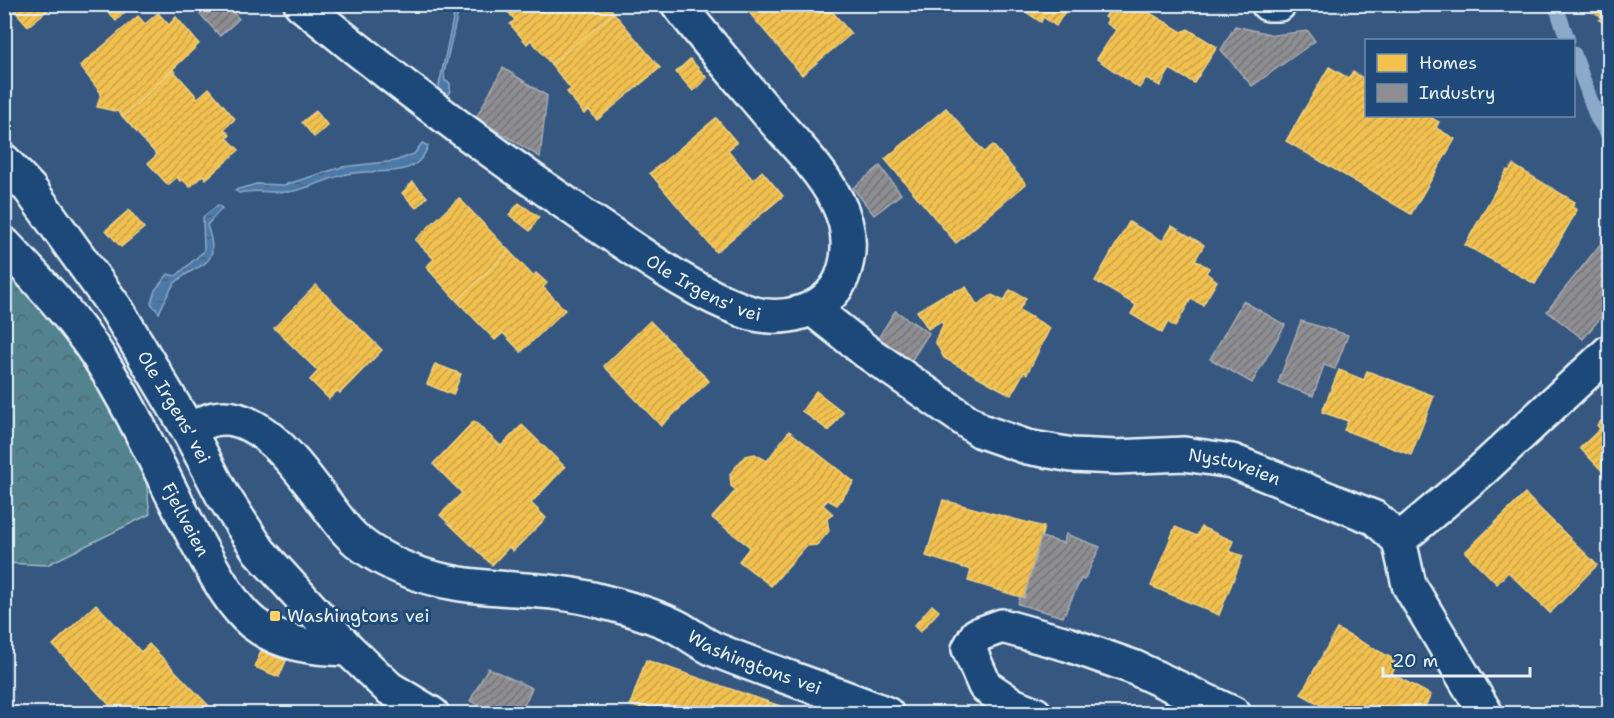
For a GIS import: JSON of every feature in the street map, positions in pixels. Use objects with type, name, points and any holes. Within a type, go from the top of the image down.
[{"type":"street","name":"Ole Irgens' vei","points":[[301,4],[371,61],[538,184],[670,273],[747,312],[776,317],[814,310]]},
{"type":"street","points":[[678,4],[815,167],[837,201],[846,222],[850,258],[837,289],[814,310]]},
{"type":"street","points":[[1268,4],[1280,4]]},
{"type":"street","name":"Ole Irgens' vei","points":[[4,161],[30,189],[117,310],[189,430],[222,494],[260,552],[348,649]]},
{"type":"street","name":"Fjellveien","points":[[4,244],[65,312],[100,359],[181,514],[213,570],[242,612],[254,623],[282,640],[318,649],[348,649]]},
{"type":"street","name":"Nystuveien","points":[[814,310],[867,352],[981,430],[1027,447],[1072,455],[1116,457],[1184,454],[1232,461],[1375,518],[1399,540]]},
{"type":"street","points":[[1486,714],[1409,585],[1399,540],[1473,478],[1610,351]]},
{"type":"street","name":"Washingtons vei","points":[[189,430],[215,419],[241,422],[274,440],[297,465],[347,531],[372,552],[402,568],[444,583],[567,594],[602,601],[675,626],[714,649],[887,714]]},
{"type":"street","points":[[1035,714],[1013,705],[985,686],[969,649],[977,635],[1002,626],[1067,644],[1133,667],[1234,714]]},
{"type":"street","points":[[348,649],[388,688],[432,714]]},
{"type":"green space","points":[[4,251],[142,445],[150,514],[47,565],[5,563]]},
{"type":"water","points":[[456,5],[459,5],[459,8],[444,73],[445,81],[450,83],[450,91],[444,101],[437,95]]},
{"type":"water","points":[[422,143],[428,146],[422,157],[414,165],[405,169],[347,174],[287,192],[239,193],[235,190],[256,184],[284,185],[342,167],[395,161],[414,154]]},
{"type":"water","points":[[218,205],[222,208],[207,225],[212,250],[210,258],[175,283],[159,313],[151,303],[155,290],[168,274],[176,276],[204,251],[203,217]]},
{"type":"building: Homes","points":[[9,4],[55,4],[28,26]]},
{"type":"building: Homes","points":[[108,4],[119,4],[125,12],[116,21],[104,8]]},
{"type":"building: Homes","points":[[510,4],[608,4],[614,13],[551,64],[531,40],[527,44],[510,24],[515,20],[505,8]]},
{"type":"building: Homes","points":[[742,4],[826,4],[851,34],[802,75]]},
{"type":"building: Homes","points":[[1014,4],[1069,5],[1056,26],[1043,17],[1041,22]]},
{"type":"building: Homes","points":[[1114,4],[1130,7],[1135,4],[1182,32],[1188,29],[1217,47],[1194,83],[1170,69],[1160,86],[1146,78],[1139,88],[1097,59],[1116,30],[1106,23],[1108,19],[1105,17]]},
{"type":"building: Homes","points":[[1592,4],[1610,4],[1610,27],[1599,20],[1601,17],[1589,9]]},
{"type":"building: Homes","points":[[158,13],[169,25],[176,17],[199,44],[123,117],[119,112],[97,107],[101,93],[80,66],[138,16],[145,24]]},
{"type":"building: Homes","points":[[614,13],[660,68],[597,120],[589,110],[584,114],[567,92],[571,89],[551,64]]},
{"type":"building: Homes","points":[[690,59],[707,78],[693,91],[676,72]]},
{"type":"building: Homes","points":[[1329,67],[1348,78],[1353,72],[1365,79],[1365,117],[1430,117],[1439,122],[1436,128],[1455,139],[1411,214],[1286,141]]},
{"type":"building: Homes","points":[[173,70],[198,98],[209,88],[235,119],[224,129],[230,135],[227,138],[239,150],[206,179],[203,175],[190,187],[177,177],[168,185],[148,163],[157,155],[123,117]]},
{"type":"building: Homes","points":[[946,108],[984,152],[993,145],[1026,184],[956,243],[885,159]]},
{"type":"building: Homes","points":[[316,111],[328,126],[314,137],[302,122]]},
{"type":"building: Homes","points":[[716,118],[737,143],[728,150],[753,180],[762,171],[783,196],[716,252],[650,173]]},
{"type":"building: Homes","points":[[1513,165],[1575,202],[1572,207],[1577,210],[1535,284],[1465,245],[1507,170],[1509,171]]},
{"type":"building: Homes","points":[[413,182],[427,197],[416,208],[402,193]]},
{"type":"building: Homes","points":[[459,198],[509,251],[457,301],[426,267],[434,259],[415,240]]},
{"type":"building: Homes","points":[[519,203],[539,217],[530,231],[509,215]]},
{"type":"building: Homes","points":[[129,210],[144,228],[121,247],[106,230]]},
{"type":"building: Homes","points":[[1129,222],[1163,241],[1172,226],[1204,245],[1195,260],[1209,268],[1206,273],[1217,281],[1203,305],[1191,299],[1175,327],[1168,322],[1162,333],[1131,314],[1136,305],[1095,281]]},
{"type":"building: Homes","points":[[509,251],[533,276],[536,273],[547,283],[543,287],[565,310],[521,352],[503,333],[495,340],[457,301]]},
{"type":"building: Homes","points":[[316,285],[382,350],[340,393],[337,391],[329,399],[310,380],[318,371],[274,328]]},
{"type":"building: Homes","points":[[966,287],[977,305],[992,295],[1004,301],[1010,290],[1026,298],[1019,310],[1050,328],[1027,374],[1024,372],[1011,395],[944,358],[935,341],[943,325],[941,321],[928,329],[917,311],[942,296]]},
{"type":"building: Homes","points":[[650,321],[709,381],[661,426],[604,366]]},
{"type":"building: Homes","points":[[435,364],[461,374],[453,395],[427,384]]},
{"type":"building: Homes","points":[[1339,370],[1364,380],[1367,371],[1434,396],[1411,455],[1344,430],[1348,421],[1322,412]]},
{"type":"building: Homes","points":[[816,391],[843,412],[829,431],[802,411]]},
{"type":"building: Homes","points":[[1610,413],[1610,479],[1580,448],[1600,429],[1597,425]]},
{"type":"building: Homes","points":[[474,421],[501,446],[522,425],[565,467],[531,503],[546,518],[513,551],[509,547],[492,565],[440,515],[462,493],[433,464]]},
{"type":"building: Homes","points":[[789,431],[854,482],[837,505],[828,500],[823,505],[833,514],[827,519],[829,531],[817,545],[806,546],[771,586],[739,561],[750,547],[712,518],[736,490],[731,486],[730,474],[745,456],[755,454],[767,461]]},
{"type":"building: Homes","points":[[1525,494],[1597,565],[1550,613],[1508,572],[1497,584],[1465,552]]},
{"type":"building: Homes","points":[[943,500],[1044,527],[1024,598],[968,581],[971,570],[926,556]]},
{"type":"building: Homes","points":[[1175,527],[1197,536],[1201,527],[1233,541],[1229,551],[1243,556],[1219,615],[1151,586]]},
{"type":"building: Homes","points":[[96,604],[141,652],[149,644],[209,706],[201,714],[118,714],[53,645]]},
{"type":"building: Homes","points":[[932,605],[939,611],[920,632],[914,626]]},
{"type":"building: Homes","points":[[1337,629],[1392,658],[1391,661],[1397,663],[1392,674],[1431,695],[1421,714],[1337,714],[1301,694]]},
{"type":"building: Homes","points":[[261,651],[286,661],[279,677],[255,667]]},
{"type":"building: Homes","points":[[646,660],[789,709],[788,714],[657,714],[630,705]]},
{"type":"building: Industry","points":[[191,4],[226,4],[239,19],[220,36]]},
{"type":"building: Industry","points":[[1235,26],[1274,35],[1308,31],[1315,41],[1252,86],[1221,50]]},
{"type":"building: Industry","points":[[503,68],[547,96],[540,157],[476,118]]},
{"type":"building: Industry","points":[[880,166],[901,194],[874,215],[853,188]]},
{"type":"building: Industry","points":[[1610,232],[1610,306],[1583,339],[1547,311]]},
{"type":"building: Industry","points":[[1243,301],[1285,325],[1252,383],[1210,359]]},
{"type":"building: Industry","points":[[895,311],[929,333],[911,361],[877,340]]},
{"type":"building: Industry","points":[[1301,321],[1348,335],[1335,369],[1324,365],[1313,396],[1278,383]]},
{"type":"building: Industry","points":[[1066,534],[1100,547],[1084,580],[1081,579],[1063,617],[1018,604],[1020,597],[1024,598],[1041,537],[1063,543]]},
{"type":"building: Industry","points":[[488,668],[532,688],[520,714],[497,714],[470,701]]},
{"type":"building: Industry","points":[[1572,705],[1585,710],[1585,714],[1569,714]]},
{"type":"waterway","points":[[1555,4],[1568,39]]},
{"type":"waterway","points":[[1575,57],[1597,118],[1610,137]]},
{"type":"place","name":"Washingtons vei","points":[[275,616]]}]
